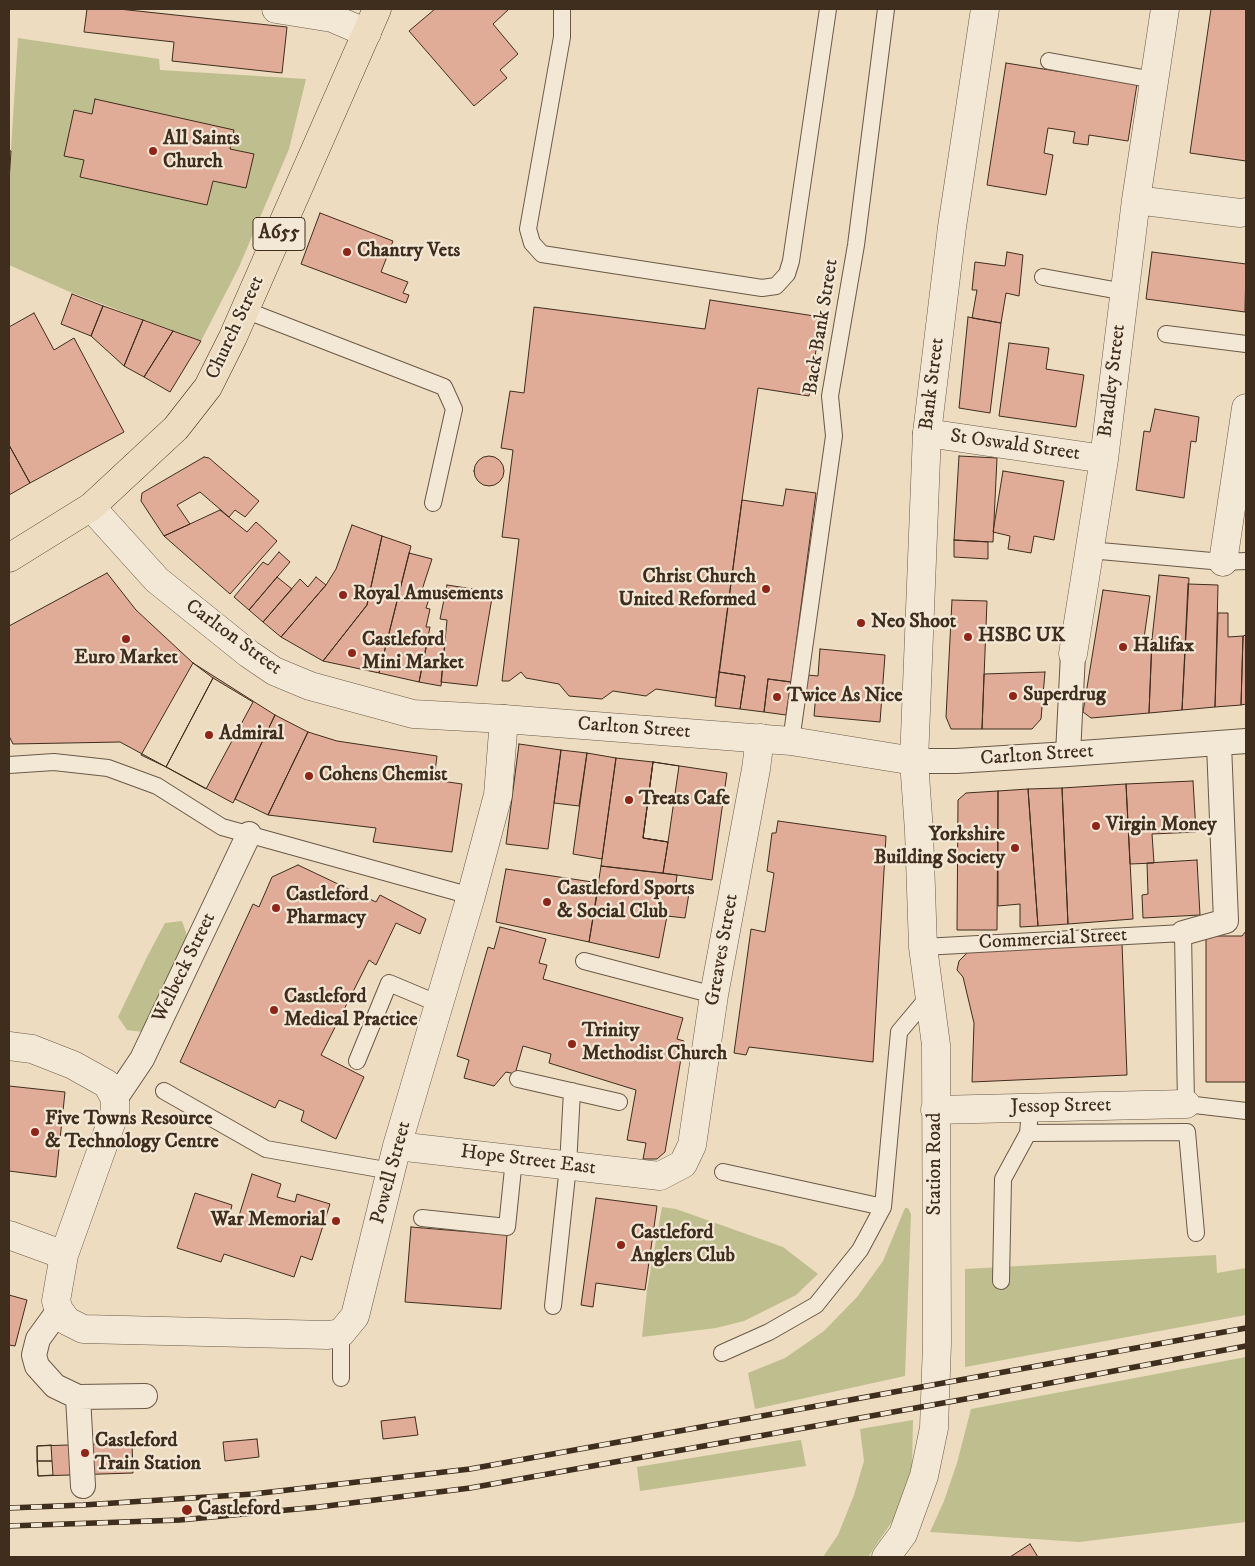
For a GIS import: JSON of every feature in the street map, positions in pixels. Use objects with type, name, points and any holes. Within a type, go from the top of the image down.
[{"type":"main road","name":"Church Street","points":[[91,506],[176,428],[208,387],[245,310],[372,21],[384,9]]},
{"type":"main road","name":"A655","points":[[9,558],[91,506]]},
{"type":"street","points":[[276,9],[304,11],[332,18],[372,21]]},
{"type":"street","name":"Bank Street","points":[[914,762],[927,433],[952,227],[985,9]]},
{"type":"street","name":"Bradley Street","points":[[1068,754],[1072,654],[1104,459],[1136,200],[1165,9]]},
{"type":"street","points":[[1136,200],[1240,214],[1246,212]]},
{"type":"street","points":[[1235,561],[1246,408]]},
{"type":"street","name":"St Oswald Street","points":[[927,433],[1104,459]]},
{"type":"street","name":"Carlton Street","points":[[91,506],[157,580],[249,654],[274,671],[310,686],[413,714],[760,738],[791,741],[914,762],[1068,754],[1246,741]]},
{"type":"street","name":"Powell Street","points":[[341,1333],[355,1316],[394,1158],[471,896],[498,795],[504,719]]},
{"type":"street","name":"Greaves Street","points":[[660,1176],[683,1164],[692,1145],[714,995],[760,738]]},
{"type":"street","name":"Commercial Street","points":[[1183,933],[1226,921],[1219,744]]},
{"type":"street","name":"Station Road","points":[[886,1557],[903,1534],[924,1476],[934,1428],[937,1343],[936,1045],[922,947],[919,831],[914,762]]},
{"type":"street","name":"Welbeck Street","points":[[58,1306],[64,1255],[115,1112],[115,1100],[142,1058],[249,834]]},
{"type":"street","points":[[9,1046],[32,1050],[73,1065],[107,1084],[115,1100]]},
{"type":"street","name":"Jessop Street","points":[[935,1110],[1029,1120],[1186,1104]]},
{"type":"street","name":"Hope Street East","points":[[394,1158],[514,1159],[660,1176]]},
{"type":"street","points":[[9,1234],[64,1255]]},
{"type":"street","points":[[145,1396],[78,1397],[55,1386],[37,1366],[34,1355],[38,1340],[58,1306],[68,1321],[83,1329],[328,1336],[341,1333]]},
{"type":"street","points":[[78,1397],[83,1486]]},
{"type":"lane","points":[[562,9],[562,37],[528,229],[532,243],[542,254],[762,288],[776,286],[787,274],[791,261],[828,9]]},
{"type":"lane","name":"Back Bank Street","points":[[791,741],[834,436],[830,396],[856,245],[886,9]]},
{"type":"lane","points":[[1049,61],[1154,80]]},
{"type":"lane","points":[[1043,277],[1124,292]]},
{"type":"lane","points":[[245,310],[444,387],[454,409],[433,503]]},
{"type":"lane","points":[[1166,334],[1246,344]]},
{"type":"lane","points":[[1089,550],[1235,561]]},
{"type":"lane","points":[[9,765],[54,762],[108,768],[157,786],[222,826],[471,896]]},
{"type":"lane","points":[[1183,933],[1186,1104],[1246,1111]]},
{"type":"lane","name":"Commercial Street","points":[[922,947],[1183,933]]},
{"type":"lane","points":[[584,961],[714,995]]},
{"type":"lane","points":[[357,1061],[389,984],[439,1004]]},
{"type":"lane","points":[[722,1352],[769,1332],[816,1305],[860,1250],[883,1207],[899,1032],[930,996]]},
{"type":"lane","points":[[518,1079],[619,1102]]},
{"type":"lane","points":[[164,1091],[266,1149],[394,1158]]},
{"type":"lane","points":[[552,1306],[568,1166],[572,1091]]},
{"type":"lane","points":[[1001,1281],[1003,1179],[1029,1120],[1188,1132],[1196,1233]]},
{"type":"lane","points":[[422,1218],[507,1227],[514,1159]]},
{"type":"lane","points":[[723,1172],[883,1207]]},
{"type":"lane","points":[[341,1333],[341,1378]]},
{"type":"shaded area","points":[[18,38],[159,59],[160,70],[306,79],[289,149],[239,267],[201,341],[70,292],[9,265],[9,181]]},
{"type":"shaded area","points":[[182,921],[189,941],[143,1032],[127,1030],[118,1017],[147,957],[165,923]]},
{"type":"shaded area","points":[[662,1207],[676,1209],[783,1247],[818,1274],[796,1295],[744,1321],[716,1328],[642,1337],[647,1290]]},
{"type":"shaded area","points":[[905,1208],[908,1208],[911,1214],[905,1376],[755,1409],[748,1373],[785,1358],[824,1331],[857,1297],[883,1261]]},
{"type":"shaded area","points":[[1216,1255],[1217,1273],[1246,1268],[1246,1315],[965,1367],[965,1269]]},
{"type":"shaded area","points":[[1246,1357],[1246,1522],[1079,1542],[930,1532],[944,1501],[957,1463],[971,1409]]},
{"type":"shaded area","points":[[913,1420],[912,1467],[893,1520],[868,1557],[823,1557],[838,1535],[854,1495],[864,1461],[860,1429]]},
{"type":"shaded area","points":[[801,1440],[806,1466],[640,1491],[637,1467]]},
{"type":"building","points":[[87,9],[119,9],[287,27],[282,73],[172,61],[174,42],[84,32]]},
{"type":"building","points":[[435,9],[509,9],[493,24],[518,54],[500,70],[507,78],[474,106],[409,31]]},
{"type":"building","points":[[1211,9],[1246,9],[1246,161],[1190,153]]},
{"type":"building","points":[[1006,63],[1137,84],[1128,141],[1089,135],[1088,145],[1073,143],[1075,132],[1048,128],[1044,153],[1053,155],[1046,195],[987,185]]},
{"type":"building","name":"All Saints Church","points":[[95,99],[234,130],[230,149],[254,154],[246,188],[213,181],[207,205],[80,177],[84,160],[64,156],[74,110],[92,114]]},
{"type":"building","points":[[9,150],[11,151],[9,181]]},
{"type":"building","name":"Chantry Vets","points":[[320,213],[393,241],[381,272],[408,282],[403,293],[409,295],[406,303],[301,264]]},
{"type":"building","points":[[1007,252],[1023,255],[1019,296],[1006,293],[1001,323],[972,318],[977,290],[972,290],[975,262],[1005,266]]},
{"type":"building","points":[[1152,252],[1246,264],[1245,312],[1146,299]]},
{"type":"building","points":[[72,294],[103,306],[91,336],[61,324]]},
{"type":"building","points":[[710,300],[821,317],[809,396],[758,388],[716,698],[656,689],[646,696],[613,691],[602,699],[569,696],[559,684],[526,678],[521,672],[509,681],[502,681],[519,539],[502,537],[513,450],[501,448],[510,391],[524,393],[534,307],[705,329]]},
{"type":"building","points":[[103,306],[143,320],[124,366],[91,336]]},
{"type":"building","points":[[34,313],[54,350],[74,338],[124,432],[30,483],[9,445],[9,327]]},
{"type":"building","points":[[968,317],[1001,323],[990,413],[959,408]]},
{"type":"building","points":[[143,320],[173,331],[144,377],[124,366]]},
{"type":"building","points":[[173,331],[201,341],[170,392],[144,377]]},
{"type":"building","points":[[1009,343],[1049,348],[1046,369],[1084,375],[1076,427],[999,416]]},
{"type":"building","points":[[1155,409],[1199,417],[1196,442],[1191,441],[1184,498],[1136,490],[1144,431],[1150,432]]},
{"type":"building","points":[[9,445],[30,483],[9,495]]},
{"type":"building","points":[[489,456],[495,457],[503,465],[503,477],[495,485],[489,486],[483,485],[475,477],[474,471],[475,465],[483,457]]},
{"type":"building","points":[[959,456],[997,458],[993,542],[954,540]]},
{"type":"building","points":[[204,457],[209,458],[259,501],[245,517],[235,510],[229,517],[200,492],[177,505],[190,524],[164,536],[141,501],[142,493]]},
{"type":"building","points":[[1003,471],[1064,481],[1054,540],[1034,536],[1031,553],[1008,549],[1010,536],[993,532]]},
{"type":"building","name":"Christ Church United Reformed","points":[[786,489],[816,493],[791,682],[768,679],[764,712],[740,709],[745,676],[719,672],[742,500],[783,506]]},
{"type":"building","points":[[220,510],[247,532],[256,522],[277,541],[230,594],[164,536]]},
{"type":"building","name":"Royal Amusements","points":[[352,525],[382,536],[367,605],[323,661],[281,637],[326,585],[336,569]]},
{"type":"building","points":[[382,536],[411,546],[379,673],[323,661],[367,605]]},
{"type":"building","points":[[954,540],[988,542],[988,559],[954,557]]},
{"type":"building","points":[[279,552],[290,562],[249,610],[234,597],[263,562],[268,565]]},
{"type":"building","points":[[409,553],[432,559],[420,596],[429,599],[426,608],[430,609],[426,627],[430,627],[419,682],[379,673]]},
{"type":"building","points":[[107,573],[136,610],[193,663],[275,715],[233,803],[120,742],[13,744],[9,736],[9,626]]},
{"type":"building","points":[[1159,575],[1189,578],[1182,710],[1149,713],[1152,639]]},
{"type":"building","points":[[277,577],[292,589],[263,622],[249,610]]},
{"type":"building","points":[[316,577],[326,585],[281,637],[263,622],[300,579],[308,587]]},
{"type":"building","points":[[1188,584],[1218,585],[1215,707],[1182,710]]},
{"type":"building","points":[[447,585],[493,592],[477,686],[441,682],[447,620],[440,619]]},
{"type":"building","name":"Halifax","points":[[1103,590],[1150,596],[1144,638],[1152,639],[1149,713],[1091,718],[1083,712]]},
{"type":"building","name":"HSBC UK","points":[[952,600],[987,601],[982,729],[951,729],[946,717]]},
{"type":"building","points":[[1218,613],[1228,613],[1228,637],[1243,636],[1241,705],[1215,707]]},
{"type":"building","points":[[1246,635],[1246,704],[1241,705],[1243,636]]},
{"type":"building","points":[[428,639],[445,642],[441,686],[419,682]]},
{"type":"building","points":[[820,649],[885,655],[880,722],[814,716],[816,693],[805,693],[807,675],[818,676]]},
{"type":"building","points":[[193,663],[213,678],[166,767],[141,755]]},
{"type":"building","points":[[719,672],[745,676],[740,709],[715,706]]},
{"type":"building","name":"Superdrug","points":[[1045,672],[1041,719],[1032,729],[982,729],[984,674]]},
{"type":"building","name":"Admiral","points":[[213,678],[253,702],[206,789],[166,767]]},
{"type":"building","name":"Twice As Nice","points":[[768,679],[791,682],[786,715],[764,712]]},
{"type":"building","points":[[275,715],[308,732],[268,815],[235,799]]},
{"type":"building","points":[[308,732],[337,741],[437,756],[434,780],[462,784],[452,852],[373,842],[376,828],[268,815]]},
{"type":"building","points":[[519,744],[561,750],[548,849],[506,844]]},
{"type":"building","points":[[561,750],[587,753],[579,806],[554,803]]},
{"type":"building","points":[[587,753],[616,758],[602,859],[573,854]]},
{"type":"building","name":"Treats Cafe","points":[[616,758],[653,762],[643,838],[668,842],[663,873],[601,866]]},
{"type":"building","points":[[653,762],[679,766],[668,842],[643,838]]},
{"type":"building","points":[[653,762],[727,773],[712,880],[663,873],[668,842],[643,838]]},
{"type":"building","points":[[1193,781],[1196,832],[1152,834],[1154,863],[1130,864],[1126,784]]},
{"type":"building","name":"Virgin Money","points":[[1126,784],[1133,919],[1068,924],[1062,788]]},
{"type":"building","points":[[1062,788],[1068,924],[1038,926],[1028,789]]},
{"type":"building","name":"Yorkshire Building Society","points":[[1028,789],[1038,926],[1020,927],[1020,904],[998,906],[998,791]]},
{"type":"building","points":[[998,791],[997,930],[957,930],[958,800],[966,793]]},
{"type":"building","points":[[778,821],[886,836],[873,1062],[749,1047],[746,1055],[734,1053],[751,929],[765,932],[774,873],[767,871],[772,833],[776,833]]},
{"type":"building","points":[[1197,860],[1200,915],[1143,918],[1142,895],[1148,894],[1147,863]]},
{"type":"building","name":"Castleford Medical Practice","points":[[298,865],[376,902],[380,895],[426,919],[420,934],[396,923],[376,965],[369,960],[321,1055],[364,1077],[336,1139],[301,1121],[304,1111],[279,1100],[275,1108],[180,1062],[253,904],[259,907],[272,877]]},
{"type":"building","points":[[601,866],[677,875],[675,891],[689,893],[685,918],[667,916],[659,958],[589,942]]},
{"type":"building","name":"Castleford Sports & Social Club","points":[[506,869],[599,883],[589,942],[496,922]]},
{"type":"building","name":"Trinity Methodist Church","points":[[500,927],[546,939],[539,963],[547,965],[543,979],[683,1018],[677,1039],[684,1041],[665,1152],[657,1159],[643,1159],[646,1143],[627,1140],[636,1090],[549,1063],[551,1054],[523,1046],[515,1074],[506,1072],[494,1086],[464,1078],[469,1060],[457,1056],[488,947],[494,949]]},
{"type":"building","points":[[1246,931],[1246,1082],[1206,1082],[1206,936],[1242,936]]},
{"type":"building","points":[[1122,943],[1127,1075],[972,1082],[974,1023],[963,977],[957,970],[959,961],[970,950]]},
{"type":"building","name":"Five Towns Resource & Technology Centre","points":[[9,1086],[65,1092],[56,1177],[9,1171]]},
{"type":"building","points":[[252,1174],[281,1184],[277,1197],[295,1202],[297,1194],[330,1204],[312,1260],[301,1256],[294,1277],[224,1254],[221,1262],[177,1248],[195,1193],[232,1205],[229,1217],[238,1219]]},
{"type":"building","name":"Castleford Anglers Club","points":[[596,1198],[657,1206],[645,1290],[596,1283],[593,1307],[581,1305]]},
{"type":"building","points":[[411,1227],[507,1235],[501,1309],[405,1302]]},
{"type":"building","points":[[9,1295],[27,1300],[15,1346],[9,1345]]},
{"type":"building","points":[[415,1417],[418,1435],[383,1439],[381,1421]]},
{"type":"building","points":[[257,1439],[259,1457],[225,1461],[223,1442]]},
{"type":"building","name":"Castleford Train Station","points":[[132,1443],[133,1473],[38,1476],[37,1446]]},
{"type":"building","points":[[51,1445],[52,1461],[37,1461],[37,1446]]},
{"type":"building","points":[[37,1461],[52,1461],[53,1475],[38,1476]]},
{"type":"building","points":[[1030,1544],[1038,1557],[1010,1557]]},
{"type":"railway","points":[[9,1508],[253,1494],[470,1469],[1246,1328]]},
{"type":"railway","points":[[9,1526],[180,1520],[319,1507],[470,1488],[971,1398],[1246,1346]]},
{"type":"place","name":"All Saints Church","points":[[153,151]]},
{"type":"place","name":"Chantry Vets","points":[[347,252]]},
{"type":"place","name":"Christ Church United Reformed","points":[[766,589]]},
{"type":"place","name":"Royal Amusements","points":[[343,595]]},
{"type":"place","name":"Neo Shoot","points":[[861,623]]},
{"type":"place","name":"HSBC UK","points":[[968,637]]},
{"type":"place","name":"Euro Market","points":[[126,639]]},
{"type":"place","name":"Halifax","points":[[1123,647]]},
{"type":"place","name":"Castleford Mini Market","points":[[352,653]]},
{"type":"place","name":"Superdrug","points":[[1013,696]]},
{"type":"place","name":"Twice As Nice","points":[[777,697]]},
{"type":"place","name":"Admiral","points":[[209,735]]},
{"type":"place","name":"Cohens Chemist","points":[[309,776]]},
{"type":"place","name":"Treats Cafe","points":[[629,800]]},
{"type":"place","name":"Virgin Money","points":[[1096,826]]},
{"type":"place","name":"Yorkshire Building Society","points":[[1015,848]]},
{"type":"place","name":"Castleford Sports & Social Club","points":[[547,902]]},
{"type":"place","name":"Castleford Pharmacy","points":[[276,908]]},
{"type":"place","name":"Castleford Medical Practice","points":[[274,1010]]},
{"type":"place","name":"Trinity Methodist Church","points":[[572,1044]]},
{"type":"place","name":"Five Towns Resource & Technology Centre","points":[[35,1132]]},
{"type":"place","name":"War Memorial","points":[[336,1221]]},
{"type":"place","name":"Castleford Anglers Club","points":[[621,1245]]},
{"type":"place","name":"Castleford Train Station","points":[[85,1453]]},
{"type":"place","name":"Castleford","points":[[187,1510]]}]
